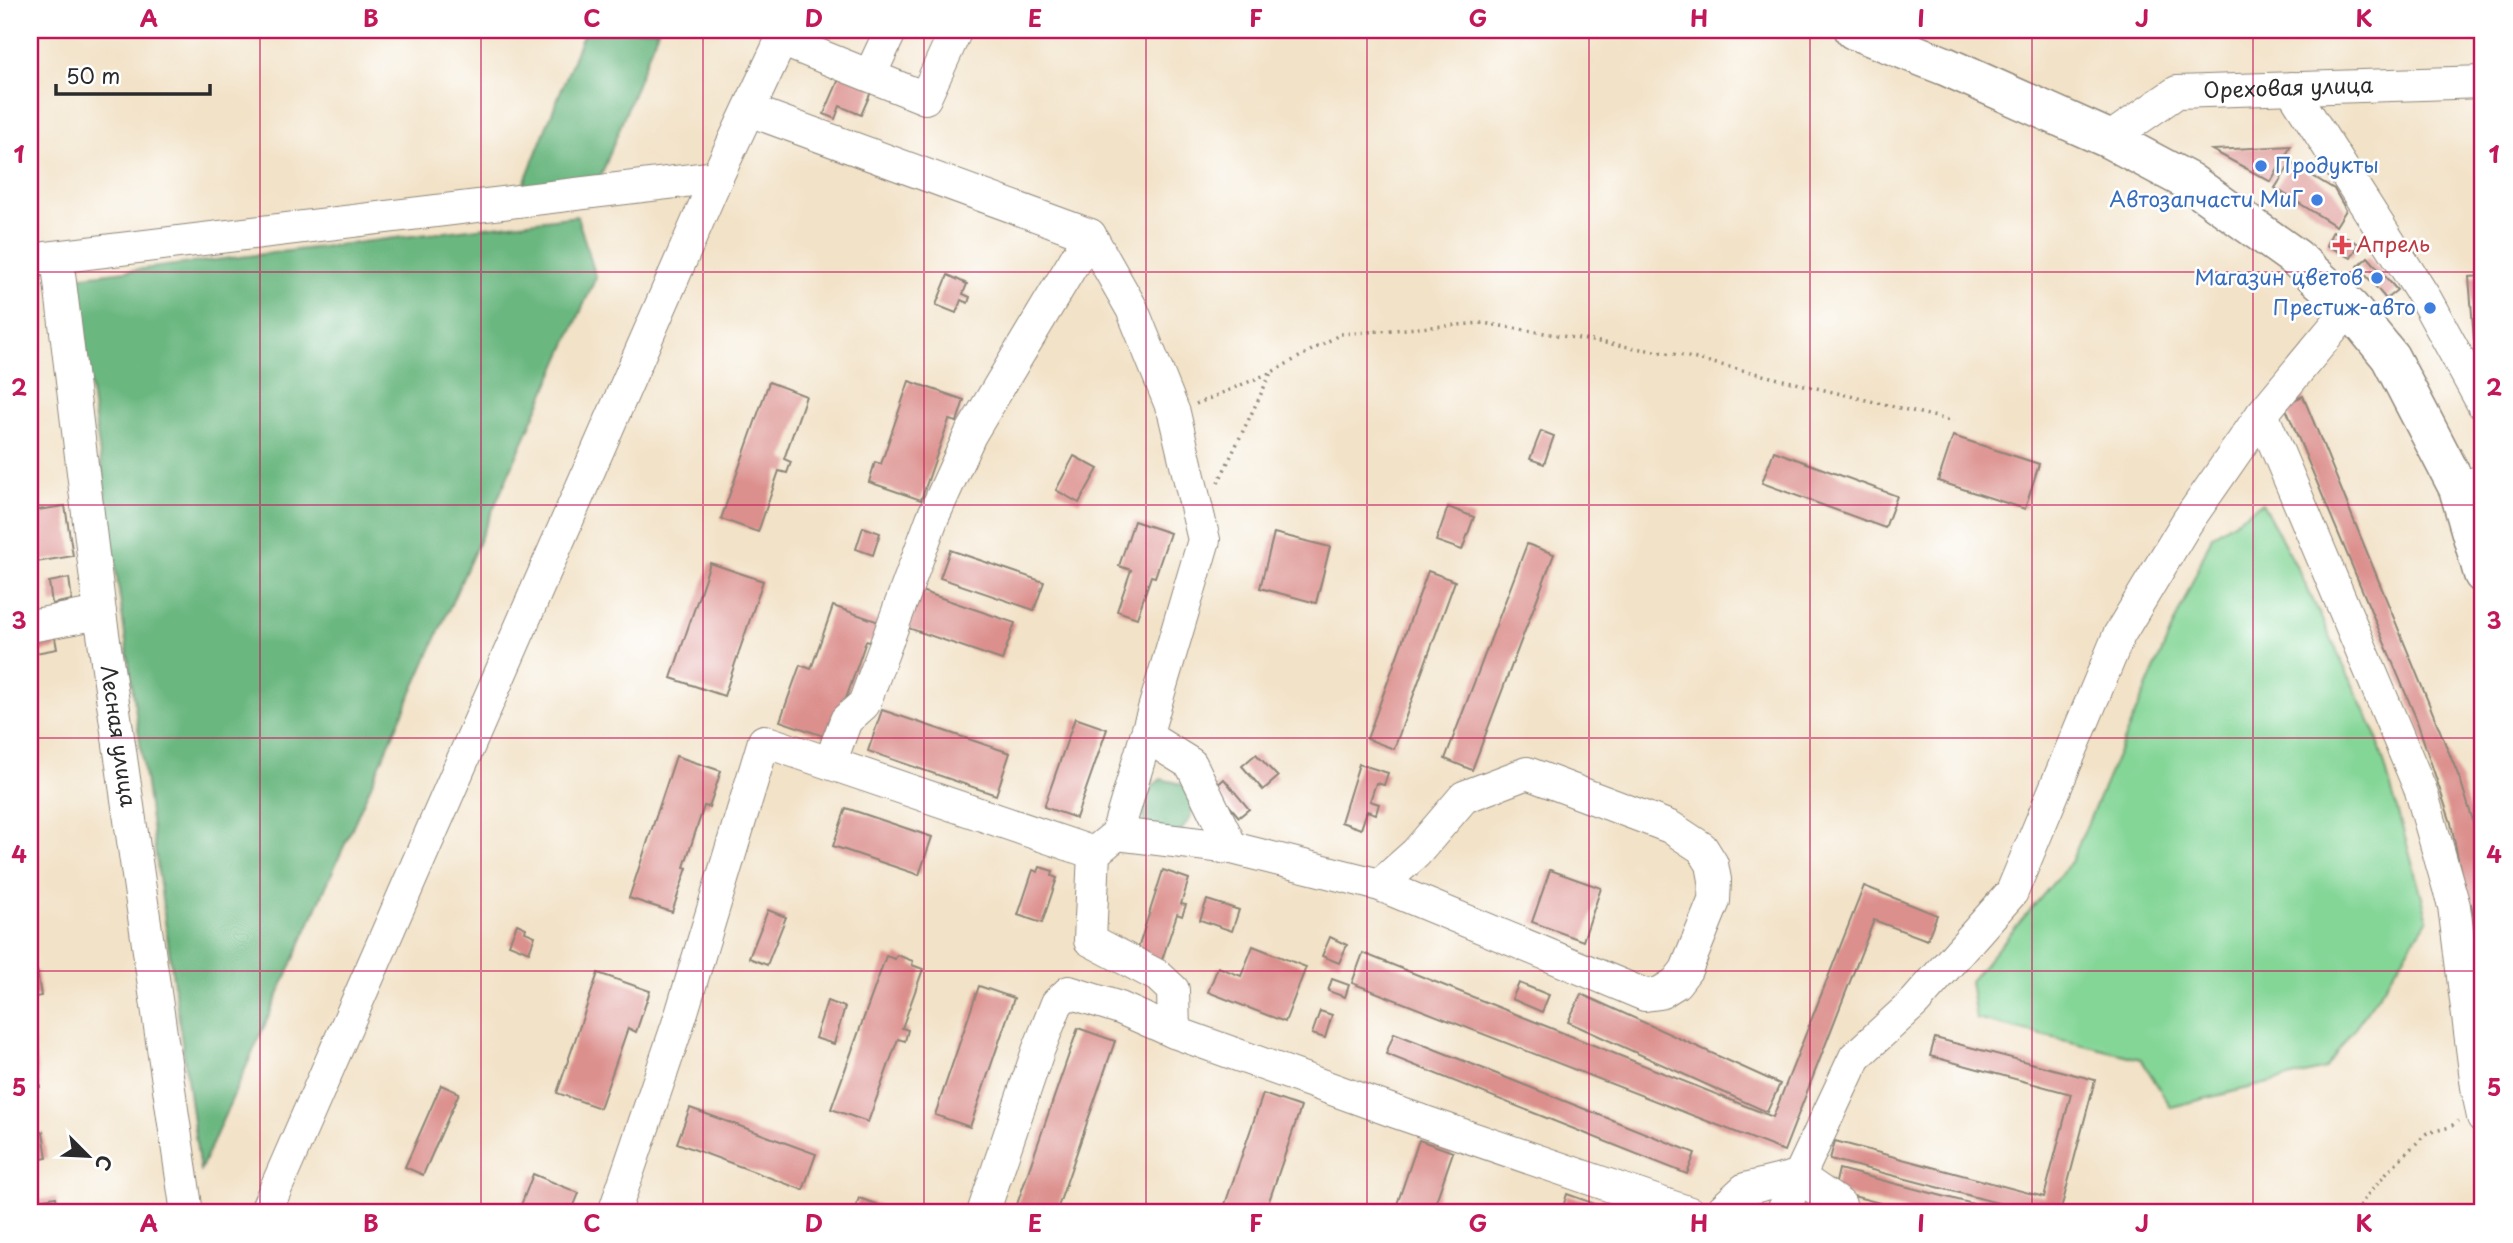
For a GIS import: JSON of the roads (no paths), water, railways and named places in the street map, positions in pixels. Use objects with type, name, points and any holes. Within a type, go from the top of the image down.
[{"type":"main road","points":[[1854,30],[1945,65],[2109,139],[2188,181],[2296,258],[2350,308],[2390,357],[2471,484],[2483,574]]},
{"type":"street","points":[[870,75],[891,30]]},
{"type":"street","points":[[265,1213],[718,177],[784,35],[925,98],[956,30]]},
{"type":"street","name":"Ореховая улица","points":[[2109,139],[2177,92],[2483,82]]},
{"type":"street","points":[[2291,89],[2425,298],[2483,404]]},
{"type":"street","points":[[749,110],[1090,235],[1132,309],[1174,413],[1204,540],[1146,736],[1105,844],[1090,940],[1158,976],[1173,990],[1174,1032]]},
{"type":"street","points":[[43,258],[718,177]]},
{"type":"street","points":[[830,763],[846,720],[864,704],[932,519],[970,435],[1090,235]]},
{"type":"street","name":"Лесная улица","points":[[43,258],[100,613],[187,1213]]},
{"type":"street","points":[[1782,1213],[1855,1057],[1915,1002],[2012,891],[2119,635],[2187,522],[2263,414],[2350,308]]},
{"type":"street","points":[[2263,414],[2421,791],[2454,906],[2482,1111]]},
{"type":"street","points":[[30,626],[100,613]]},
{"type":"street","points":[[1146,736],[1191,764],[1232,848]]},
{"type":"street","points":[[614,1213],[681,1015],[764,741],[1105,844],[1232,848],[1380,885],[1645,995],[1660,993],[1676,983],[1686,970],[1714,901],[1715,880],[1712,864],[1702,848],[1670,827],[1527,773],[1464,797],[1416,853],[1380,885]]},
{"type":"street","points":[[983,1213],[1038,1051],[1057,1003],[1069,992],[1120,1008],[1174,1032],[1380,1106],[1690,1213]]},
{"type":"street","points":[[1720,1213],[1745,1189],[1798,1176],[1840,1205]]},
{"type":"place","name":"Продукты","points":[[2261,166]]},
{"type":"place","name":"Автозапчасти МиГ","points":[[2317,200]]},
{"type":"place","name":"Апрель","points":[[2342,245]]},
{"type":"place","name":"Магазин цветов","points":[[2377,278]]},
{"type":"place","name":"Престиж-авто","points":[[2430,308]]}]
